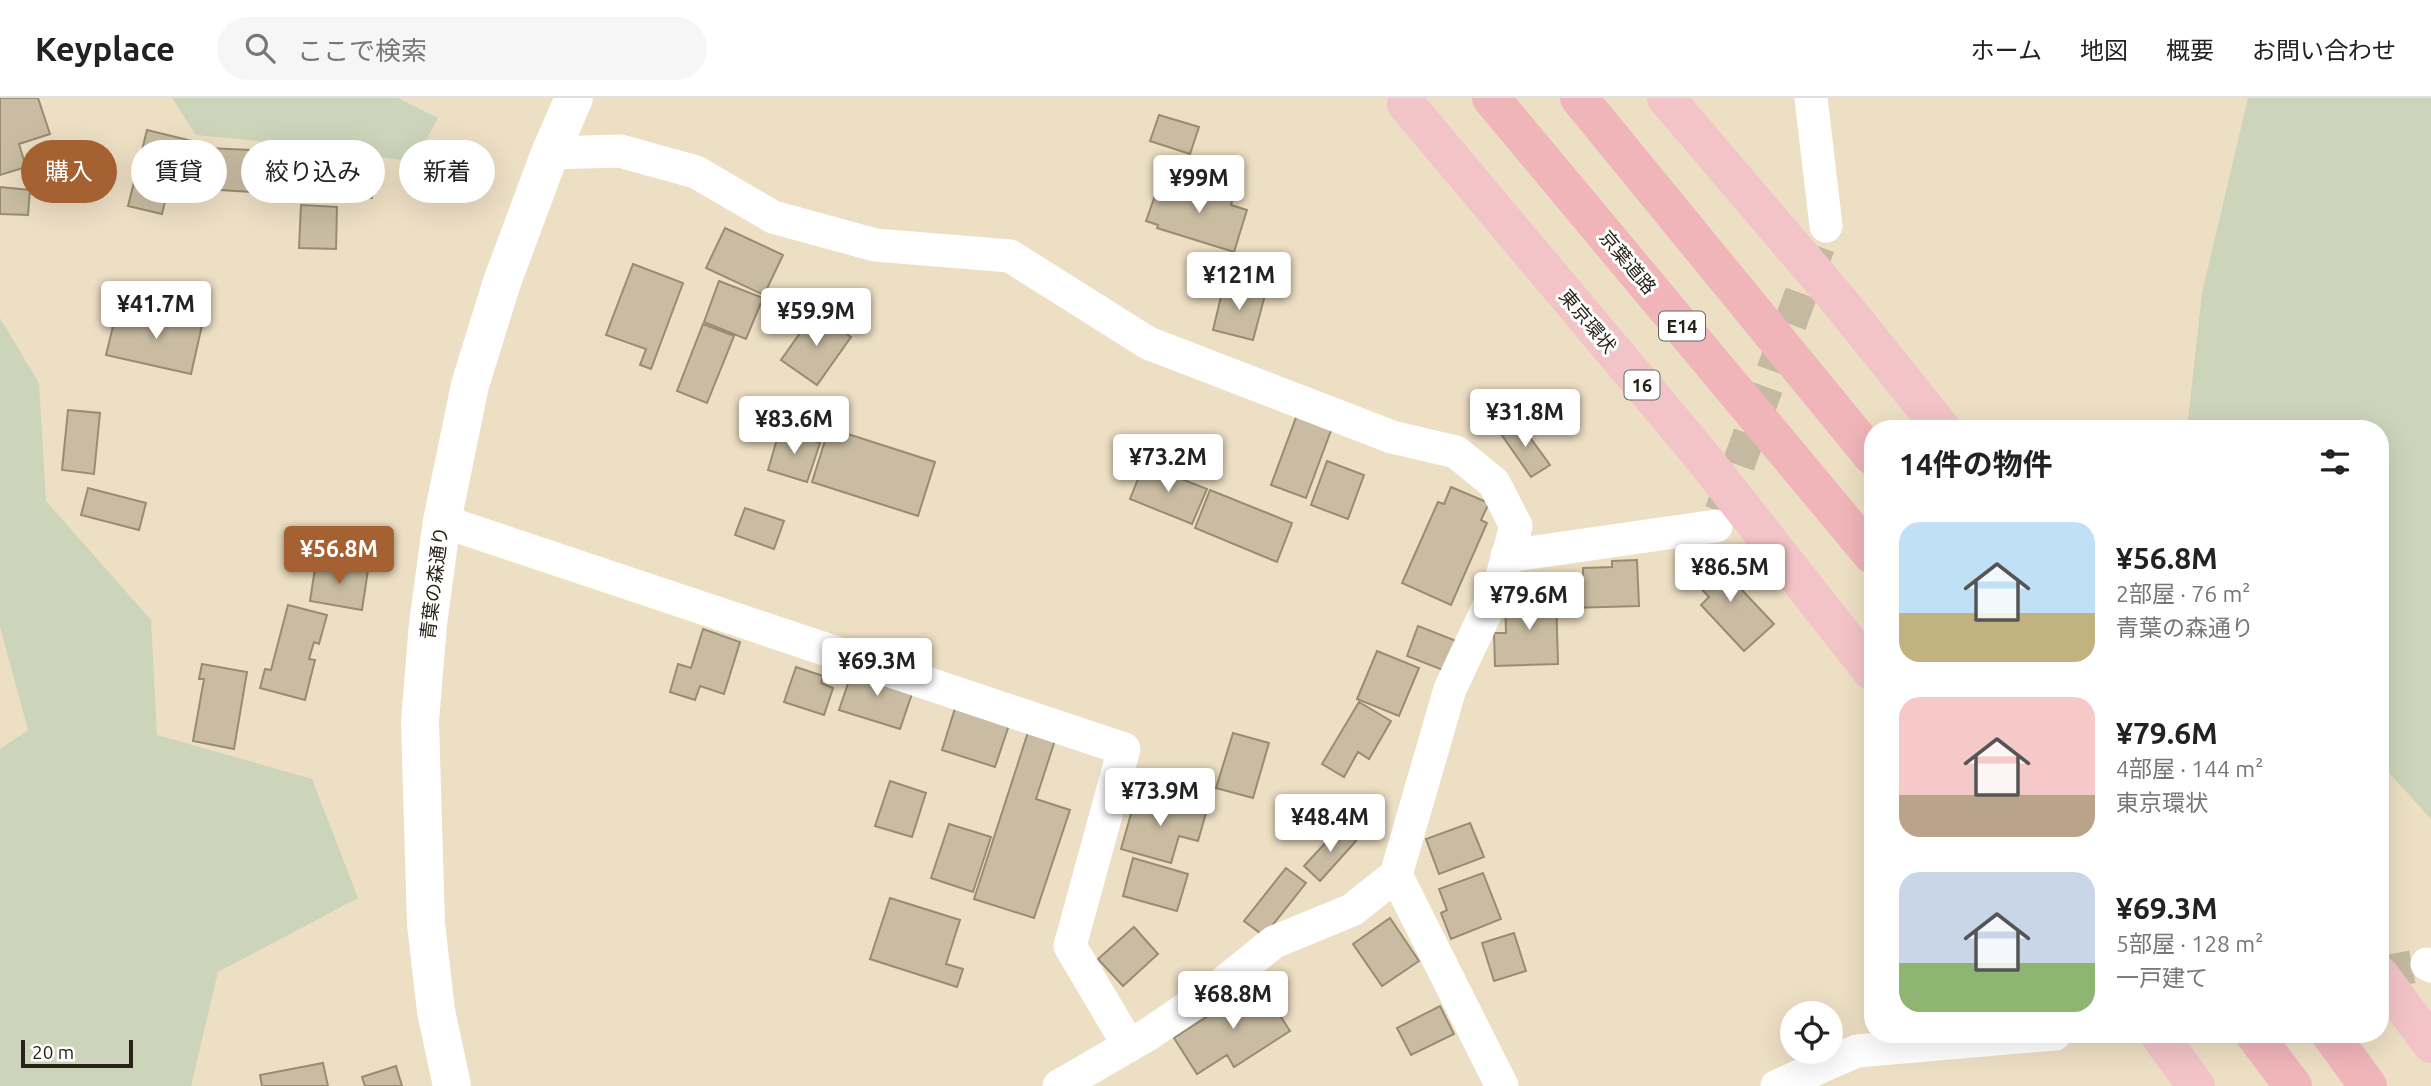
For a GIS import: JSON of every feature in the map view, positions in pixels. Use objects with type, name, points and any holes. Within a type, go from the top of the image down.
[{"type":"highway","name":"京葉道路","points":[[1491,98],[1864,545]]},
{"type":"highway","points":[[1579,98],[1864,446]]},
{"type":"highway","points":[[1666,98],[1840,302],[1935,420]]},
{"type":"highway","name":"東京環状","points":[[1406,104],[1700,454],[1864,662]]},
{"type":"highway","points":[[2389,987],[2431,1044]]},
{"type":"highway","points":[[2165,1043],[2196,1086]]},
{"type":"highway","points":[[2261,1043],[2293,1086]]},
{"type":"highway","points":[[2337,1043],[2368,1086]]},
{"type":"street","name":"青葉の森通り","points":[[452,1086],[436,1011],[426,924],[420,721],[428,624],[442,521],[470,385],[502,282],[550,153],[574,98]]},
{"type":"street","points":[[1811,98],[1826,226]]},
{"type":"street","points":[[550,153],[620,151],[633,154],[696,172],[773,217],[875,245],[1010,256],[1149,343],[1392,437],[1456,452],[1494,483],[1516,526],[1501,580],[1450,689],[1396,875],[1352,909],[1274,942],[1222,984],[1149,1034],[1059,1086]]},
{"type":"street","points":[[442,521],[1124,749],[1070,946],[1129,1045]]},
{"type":"street","points":[[1507,555],[1716,526]]},
{"type":"street","points":[[1396,875],[1502,1086]]},
{"type":"street","points":[[1777,1086],[1857,1051],[1950,1043]]},
{"type":"green space","points":[[172,98],[398,98],[438,118],[426,140],[399,140],[399,160],[385,158],[385,140],[249,140],[196,135]]},
{"type":"green space","points":[[2248,98],[2431,98],[2431,819],[2389,773],[2389,420],[2188,420],[2202,293]]},
{"type":"green space","points":[[0,318],[39,383],[46,501],[151,620],[157,735],[312,779],[358,898],[218,972],[191,1086],[0,1086],[0,749],[28,730],[0,627]]},
{"type":"building","points":[[0,98],[38,98],[50,134],[31,140],[21,140],[21,169],[0,175]]},
{"type":"building","points":[[1159,115],[1199,127],[1190,154],[1150,141]]},
{"type":"building","points":[[147,130],[188,140],[144,140]]},
{"type":"building","points":[[227,149],[241,150],[241,191],[227,190]]},
{"type":"building","points":[[1193,181],[1234,194],[1231,205],[1247,210],[1234,252],[1157,228],[1158,225],[1146,221],[1158,187],[1168,190],[1170,186],[1189,192]]},
{"type":"building","points":[[0,187],[21,189],[21,203],[29,203],[28,215],[0,214]]},
{"type":"building","points":[[131,194],[131,203],[165,203],[162,214],[128,206]]},
{"type":"building","points":[[301,205],[337,207],[336,249],[299,248]]},
{"type":"building","points":[[725,228],[783,255],[764,295],[706,268]]},
{"type":"building","points":[[633,264],[683,283],[651,369],[640,365],[646,349],[606,335]]},
{"type":"building","points":[[719,281],[763,298],[746,339],[704,322]]},
{"type":"building","points":[[1224,284],[1265,295],[1253,340],[1213,330]]},
{"type":"building","points":[[117,310],[169,321],[171,314],[203,321],[191,374],[106,355]]},
{"type":"building","points":[[815,312],[851,337],[817,385],[781,360]]},
{"type":"building","points":[[703,324],[734,336],[707,403],[677,391]]},
{"type":"building","points":[[790,403],[827,419],[818,440],[780,424]]},
{"type":"building","points":[[68,410],[100,413],[94,474],[62,470]]},
{"type":"building","points":[[1298,412],[1333,425],[1306,498],[1271,485]]},
{"type":"building","points":[[1518,421],[1550,465],[1531,477],[1501,434]]},
{"type":"building","points":[[829,428],[935,462],[918,516],[812,482]]},
{"type":"building","points":[[780,429],[820,443],[807,482],[768,470]]},
{"type":"building","points":[[1327,461],[1364,475],[1348,519],[1311,505]]},
{"type":"building","points":[[1144,464],[1207,489],[1192,524],[1130,499]]},
{"type":"building","points":[[1451,487],[1489,503],[1481,520],[1487,523],[1451,605],[1402,583],[1438,502],[1444,504]]},
{"type":"building","points":[[88,488],[146,503],[139,530],[81,515]]},
{"type":"building","points":[[1210,490],[1292,523],[1277,562],[1195,528]]},
{"type":"building","points":[[745,508],[784,521],[774,549],[735,535]]},
{"type":"building","points":[[1708,554],[1774,624],[1744,651],[1701,605],[1709,597],[1687,573]]},
{"type":"building","points":[[1637,560],[1639,606],[1570,608],[1569,576],[1583,575],[1583,568],[1612,567],[1612,561]]},
{"type":"building","points":[[316,562],[368,570],[362,610],[310,601]]},
{"type":"building","points":[[1521,590],[1538,590],[1538,595],[1556,594],[1558,664],[1495,666],[1494,633],[1506,633],[1505,602],[1521,601]]},
{"type":"building","points":[[288,605],[327,615],[319,644],[314,642],[309,659],[315,660],[305,700],[260,688],[265,669],[271,670]]},
{"type":"building","points":[[1418,626],[1459,642],[1448,672],[1407,656]]},
{"type":"building","points":[[703,629],[740,642],[724,694],[700,686],[695,700],[670,692],[678,664],[691,668]]},
{"type":"building","points":[[1377,651],[1419,668],[1399,716],[1357,699]]},
{"type":"building","points":[[202,664],[247,672],[234,749],[193,741],[204,679],[199,679]]},
{"type":"building","points":[[854,666],[915,685],[900,729],[839,710]]},
{"type":"building","points":[[796,667],[823,676],[821,683],[833,688],[824,715],[784,702]]},
{"type":"building","points":[[957,702],[1011,719],[995,767],[942,750]]},
{"type":"building","points":[[1359,702],[1391,721],[1369,759],[1358,752],[1344,777],[1322,764]]},
{"type":"building","points":[[1030,726],[1057,734],[1036,799],[1070,810],[1034,918],[974,899]]},
{"type":"building","points":[[1233,733],[1269,743],[1253,798],[1216,788]]},
{"type":"building","points":[[890,781],[926,793],[912,837],[875,826]]},
{"type":"building","points":[[1137,793],[1206,813],[1198,841],[1179,836],[1171,863],[1121,849]]},
{"type":"building","points":[[1470,823],[1484,857],[1439,874],[1426,839]]},
{"type":"building","points":[[949,824],[991,837],[973,892],[931,878]]},
{"type":"building","points":[[1340,827],[1356,841],[1320,881],[1304,866]]},
{"type":"building","points":[[1133,858],[1188,874],[1177,911],[1123,896]]},
{"type":"building","points":[[1286,868],[1306,883],[1264,936],[1244,921]]},
{"type":"building","points":[[1483,873],[1501,919],[1451,939],[1441,913],[1447,910],[1439,889]]},
{"type":"building","points":[[890,898],[960,920],[946,964],[963,969],[957,987],[870,959]]},
{"type":"building","points":[[1390,918],[1419,961],[1382,986],[1353,944]]},
{"type":"building","points":[[1134,927],[1158,954],[1123,986],[1098,959]]},
{"type":"building","points":[[1514,933],[1526,971],[1494,981],[1482,943]]},
{"type":"building","points":[[1259,983],[1290,1031],[1234,1067],[1227,1055],[1197,1074],[1174,1038]]},
{"type":"building","points":[[1440,1006],[1454,1034],[1411,1055],[1397,1028]]},
{"type":"building","points":[[323,1063],[328,1086],[262,1086],[260,1075]]},
{"type":"building","points":[[396,1066],[402,1086],[365,1086],[362,1077]]},
{"type":"tunnel","points":[[1721,512],[1826,226]]},
{"type":"tunnel","points":[[2389,971],[2427,964]]}]
